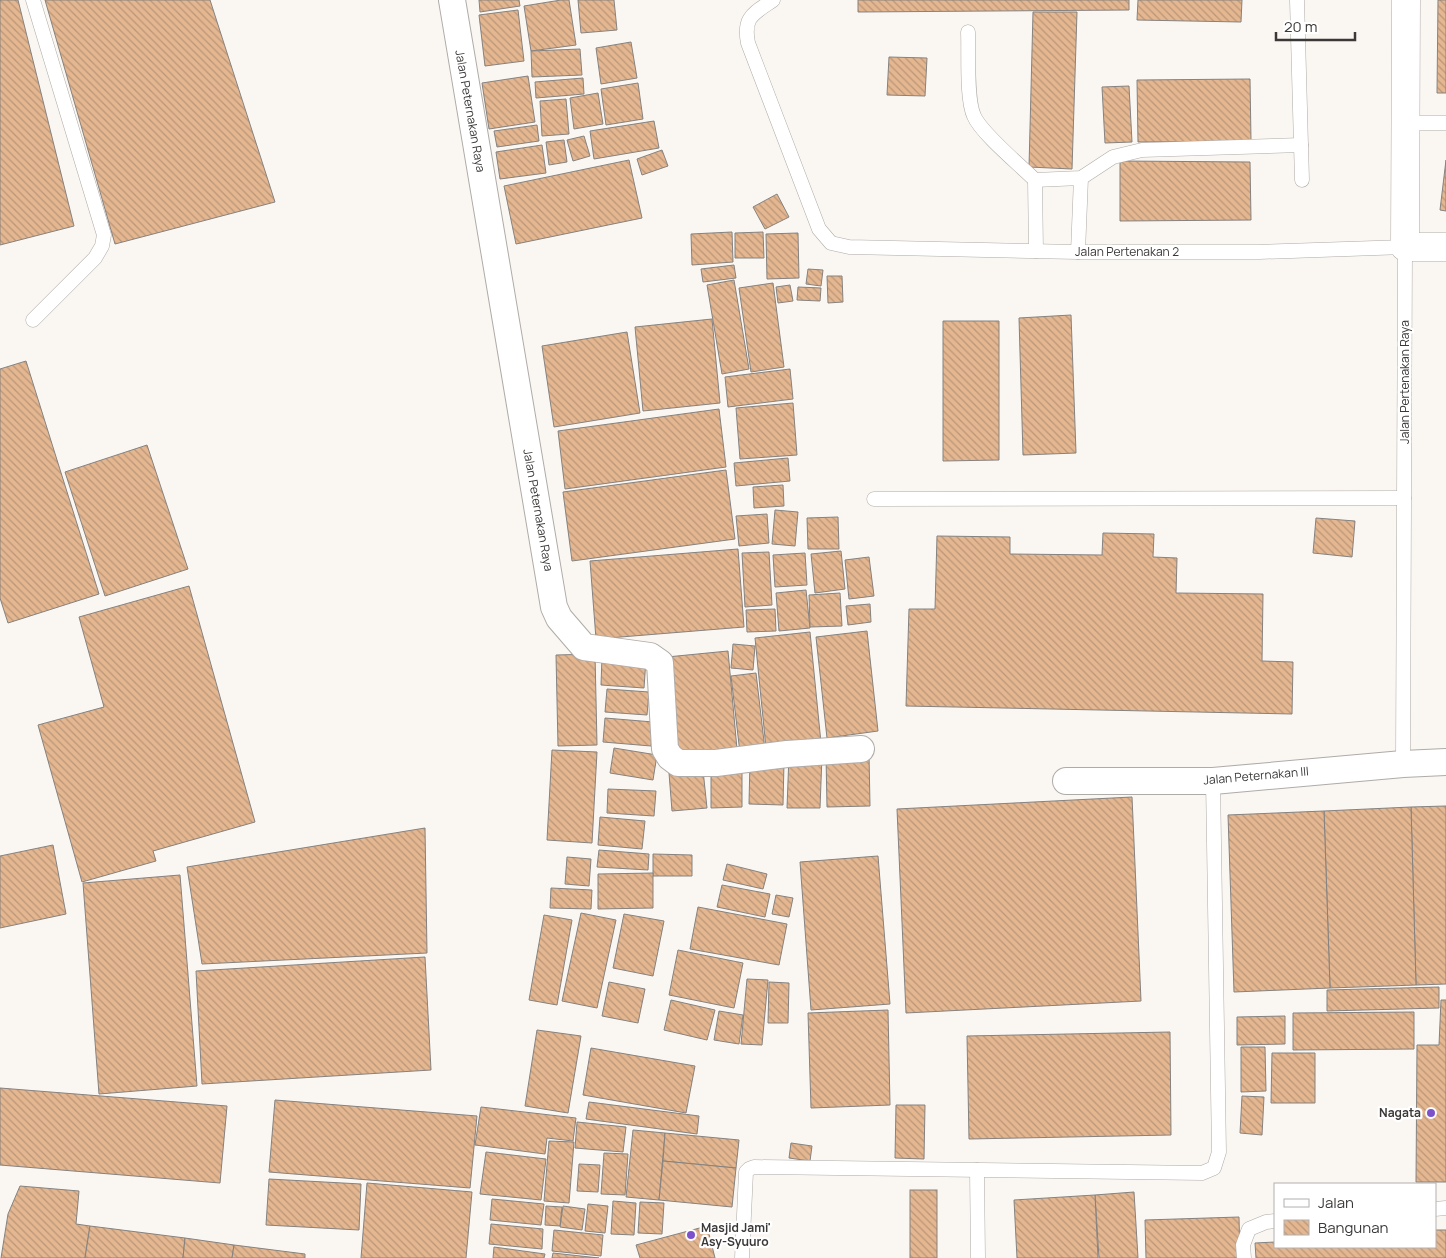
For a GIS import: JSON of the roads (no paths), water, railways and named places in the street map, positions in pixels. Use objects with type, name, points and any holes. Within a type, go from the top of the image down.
[{"type":"street","name":"Jalan Peternakan Raya","points":[[452,0],[554,607],[558,618],[584,647],[650,656],[660,663],[665,749],[670,757],[678,763],[716,763],[787,754],[861,749]]},
{"type":"street","name":"Jalan Pertenakan Raya","points":[[1406,0],[1406,247]]},
{"type":"street","points":[[1406,247],[1446,247]]},
{"type":"street","name":"Jalan Peternakan III","points":[[1066,781],[1212,781],[1402,764],[1446,762]]},
{"type":"lane","points":[[33,0],[104,235],[102,246],[95,258],[34,320]]},
{"type":"lane","name":"Jalan Pertenakan 2","points":[[773,0],[749,19],[745,30],[748,43],[820,229],[831,243],[849,247],[1078,252],[1259,252],[1406,247]]},
{"type":"lane","points":[[1297,0],[1302,180]]},
{"type":"lane","points":[[968,32],[970,100],[974,116],[983,129],[1035,180],[1036,251]]},
{"type":"lane","points":[[1406,123],[1446,122]]},
{"type":"lane","points":[[1035,180],[1081,178],[1113,158],[1142,150],[1301,145]]},
{"type":"lane","points":[[1078,252],[1081,178]]},
{"type":"lane","name":"Jalan Pertenakan Raya","points":[[1402,764],[1406,247]]},
{"type":"lane","points":[[874,498],[1404,498]]},
{"type":"lane","points":[[742,1258],[746,1172],[749,1168],[754,1167],[1202,1173],[1214,1168],[1219,1152],[1212,781]]},
{"type":"lane","points":[[977,1170],[978,1258]]},
{"type":"lane","points":[[1244,1258],[1243,1245],[1249,1229],[1266,1222],[1274,1221]]},
{"type":"place","name":"Nagata","points":[[1431,1113]]},
{"type":"place","name":"Masjid Jami' Asy-Syuuro","points":[[691,1235]]}]
